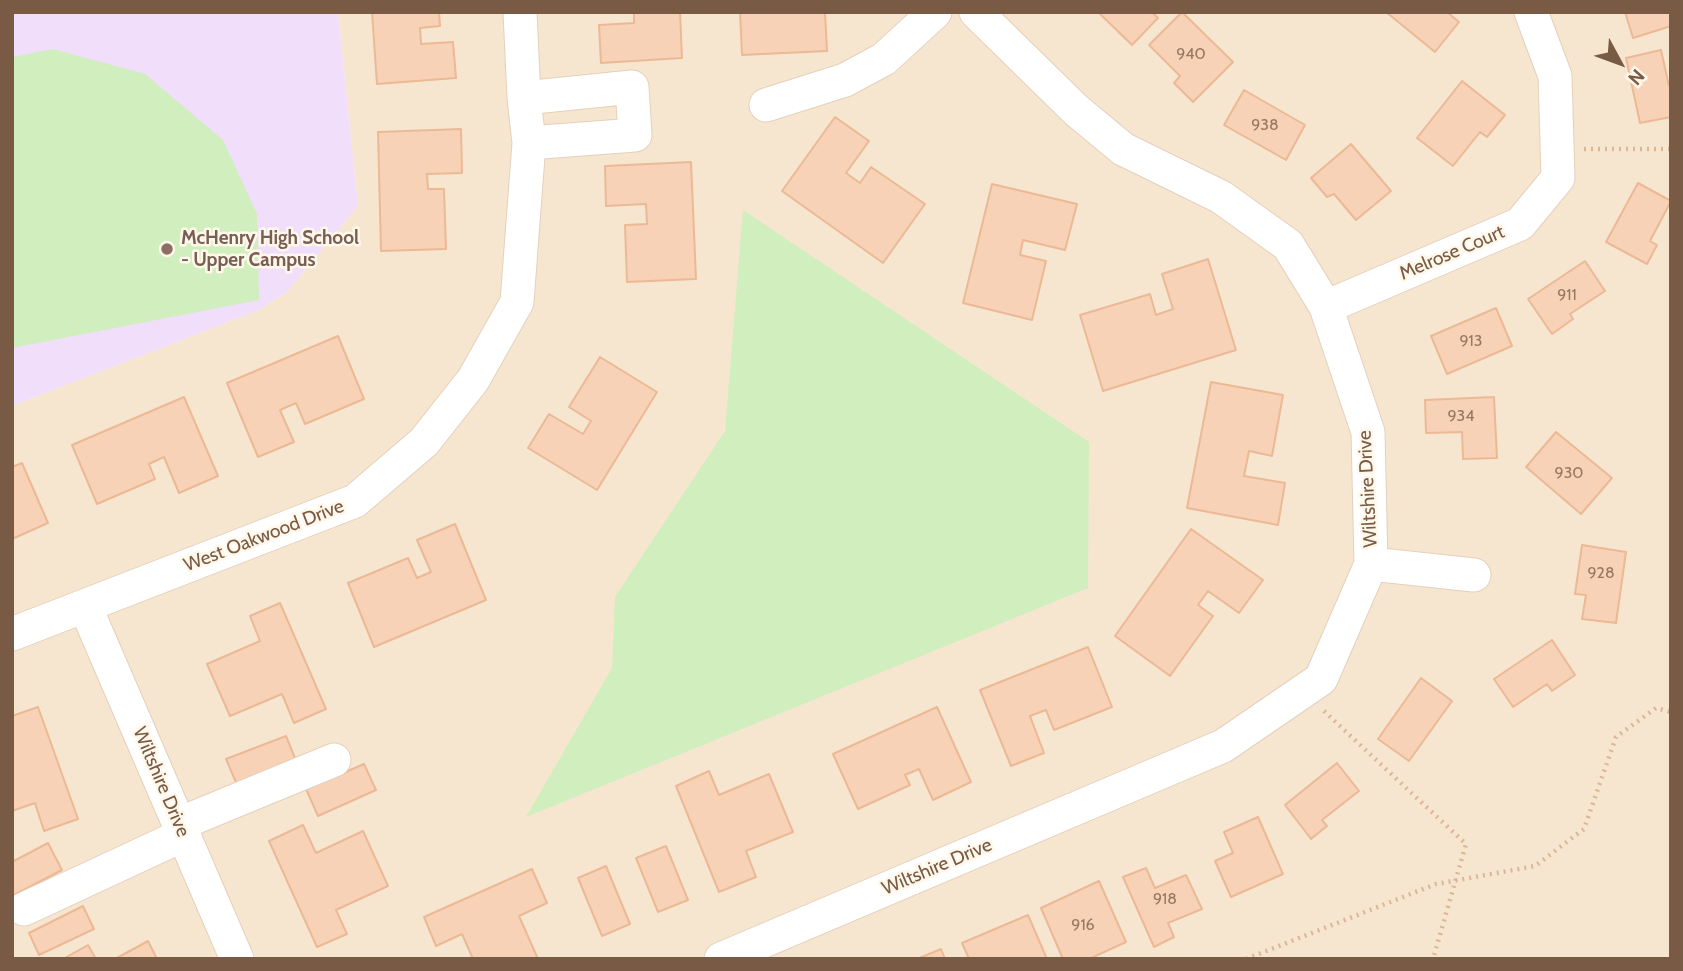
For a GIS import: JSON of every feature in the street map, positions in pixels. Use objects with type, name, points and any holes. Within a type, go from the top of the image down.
[{"type":"street","name":"West Oakwood Drive","points":[[12,634],[355,501],[424,442],[473,380],[517,302],[529,143],[520,12]]},
{"type":"street","points":[[766,105],[845,80],[884,59],[935,12]]},
{"type":"street","name":"Wiltshire Drive","points":[[721,959],[1223,746],[1321,679],[1371,564],[1368,432],[1326,307],[1288,246],[1221,197],[1123,149],[1076,110],[976,12]]},
{"type":"street","name":"Melrose Court","points":[[1326,307],[1520,225],[1558,178],[1555,76],[1531,12]]},
{"type":"street","points":[[524,98],[632,87],[635,135],[529,143]]},
{"type":"street","points":[[1371,564],[1474,575]]},
{"type":"street","name":"Wiltshire Drive","points":[[85,606],[237,959]]},
{"type":"street","points":[[24,909],[181,830],[334,760]]},
{"type":"path","points":[[1557,148],[1671,149]]},
{"type":"path","points":[[1302,692],[1466,844],[1433,959]]},
{"type":"path","points":[[1246,959],[1436,884],[1535,866],[1584,829],[1616,737],[1656,708],[1671,712]]},
{"type":"shaded area","name":"McHenry High School - Upper Campus","points":[[12,12],[338,12],[358,206],[287,292],[259,310],[12,406]]},
{"type":"shaded area","points":[[338,12],[1671,12],[1671,959],[12,959],[12,406],[259,310],[287,292],[358,206]]},
{"type":"green space","points":[[53,49],[145,74],[223,140],[257,214],[259,300],[12,348],[12,57]]},
{"type":"green space","points":[[743,210],[1089,442],[1088,588],[526,817],[612,668],[615,597],[725,431]]},
{"type":"building","points":[[372,12],[439,12],[440,26],[420,28],[421,44],[453,42],[456,78],[377,84]]},
{"type":"building","points":[[634,12],[680,12],[682,58],[601,63],[599,25],[634,23]]},
{"type":"building","points":[[740,12],[825,12],[827,51],[742,55]]},
{"type":"building","points":[[1098,12],[1152,12],[1158,18],[1132,45]]},
{"type":"building","points":[[1182,12],[1233,62],[1193,102],[1174,83],[1180,76],[1149,45]]},
{"type":"building","points":[[1386,12],[1447,12],[1459,22],[1435,52]]},
{"type":"building","points":[[1625,12],[1671,12],[1671,26],[1633,38]]},
{"type":"building","points":[[1661,50],[1671,86],[1671,117],[1640,123],[1626,58]]},
{"type":"building","points":[[1462,81],[1505,115],[1487,137],[1480,132],[1453,166],[1417,138]]},
{"type":"building","points":[[1244,90],[1305,125],[1286,160],[1224,125]]},
{"type":"building","points":[[835,117],[869,141],[846,173],[860,183],[871,167],[925,204],[883,263],[782,191]]},
{"type":"building","points":[[461,129],[462,173],[427,174],[428,189],[444,189],[446,249],[381,251],[378,132]]},
{"type":"building","points":[[1351,144],[1391,191],[1356,220],[1334,194],[1327,197],[1311,178]]},
{"type":"building","points":[[691,162],[696,279],[627,282],[625,225],[647,224],[646,204],[606,206],[605,166]]},
{"type":"building","points":[[1638,183],[1671,201],[1650,241],[1657,245],[1647,264],[1606,242]]},
{"type":"building","points":[[992,184],[1077,204],[1065,250],[1023,240],[1020,255],[1046,261],[1032,320],[963,303]]},
{"type":"building","points":[[1208,259],[1236,350],[1103,391],[1080,315],[1150,294],[1156,315],[1173,309],[1162,274]]},
{"type":"building","points":[[1585,261],[1605,291],[1570,314],[1573,319],[1552,334],[1528,299]]},
{"type":"building","points":[[1496,308],[1512,346],[1447,374],[1431,336]]},
{"type":"building","points":[[338,336],[364,399],[305,424],[296,403],[280,410],[294,442],[258,457],[227,383]]},
{"type":"building","points":[[600,357],[657,392],[597,490],[528,448],[549,414],[583,434],[591,421],[569,407]]},
{"type":"building","points":[[1211,382],[1283,395],[1272,456],[1249,451],[1244,476],[1285,483],[1278,525],[1187,508]]},
{"type":"building","points":[[184,397],[218,476],[179,493],[164,457],[149,464],[155,479],[97,504],[72,445]]},
{"type":"building","points":[[1494,397],[1497,458],[1463,459],[1462,432],[1426,433],[1425,400]]},
{"type":"building","points":[[1556,432],[1612,478],[1581,514],[1526,467]]},
{"type":"building","points":[[22,463],[48,523],[12,539],[12,467]]},
{"type":"building","points":[[455,524],[486,600],[374,647],[348,583],[408,558],[417,578],[431,572],[417,540]]},
{"type":"building","points":[[1191,529],[1263,580],[1239,613],[1208,591],[1198,605],[1213,616],[1170,676],[1115,636]]},
{"type":"building","points":[[1582,545],[1626,552],[1616,623],[1582,619],[1586,595],[1575,594]]},
{"type":"building","points":[[280,603],[326,709],[294,723],[282,694],[230,716],[207,664],[260,641],[250,616]]},
{"type":"building","points":[[1552,640],[1575,675],[1552,691],[1547,684],[1513,707],[1494,679]]},
{"type":"building","points":[[1088,647],[1112,707],[1054,730],[1046,710],[1030,716],[1044,753],[1011,766],[980,690]]},
{"type":"building","points":[[1421,678],[1452,701],[1409,761],[1378,739]]},
{"type":"building","points":[[38,707],[78,819],[44,831],[35,803],[12,811],[12,716]]},
{"type":"building","points":[[937,707],[971,782],[933,800],[919,769],[905,775],[910,785],[858,809],[833,754]]},
{"type":"building","points":[[286,736],[297,763],[238,787],[226,759]]},
{"type":"building","points":[[1337,763],[1359,791],[1322,820],[1327,826],[1311,839],[1285,805]]},
{"type":"building","points":[[364,764],[376,790],[318,816],[306,789]]},
{"type":"building","points":[[709,771],[719,795],[769,774],[793,832],[746,851],[756,877],[719,892],[676,786]]},
{"type":"building","points":[[1258,817],[1283,874],[1231,897],[1215,861],[1233,853],[1224,832]]},
{"type":"building","points":[[303,825],[316,853],[363,831],[388,886],[336,910],[347,934],[317,947],[269,841]]},
{"type":"building","points":[[48,843],[62,870],[12,896],[12,862]]},
{"type":"building","points":[[666,846],[688,900],[658,912],[636,858]]},
{"type":"building","points":[[606,866],[630,924],[602,936],[578,878]]},
{"type":"building","points":[[1146,868],[1155,888],[1186,875],[1202,909],[1168,923],[1174,937],[1154,947],[1123,877]]},
{"type":"building","points":[[532,869],[547,903],[519,916],[538,959],[473,959],[462,934],[436,946],[424,917]]},
{"type":"building","points":[[1099,881],[1126,942],[1089,959],[1063,959],[1041,908]]},
{"type":"building","points":[[83,906],[94,929],[39,955],[29,933]]},
{"type":"building","points":[[1028,915],[1047,959],[969,959],[962,943]]},
{"type":"building","points":[[148,941],[157,959],[115,959]]},
{"type":"building","points":[[88,945],[96,959],[63,959]]},
{"type":"building","points":[[941,949],[945,959],[917,959]]},
{"type":"place","name":"McHenry High School - Upper Campus","points":[[167,249]]}]
